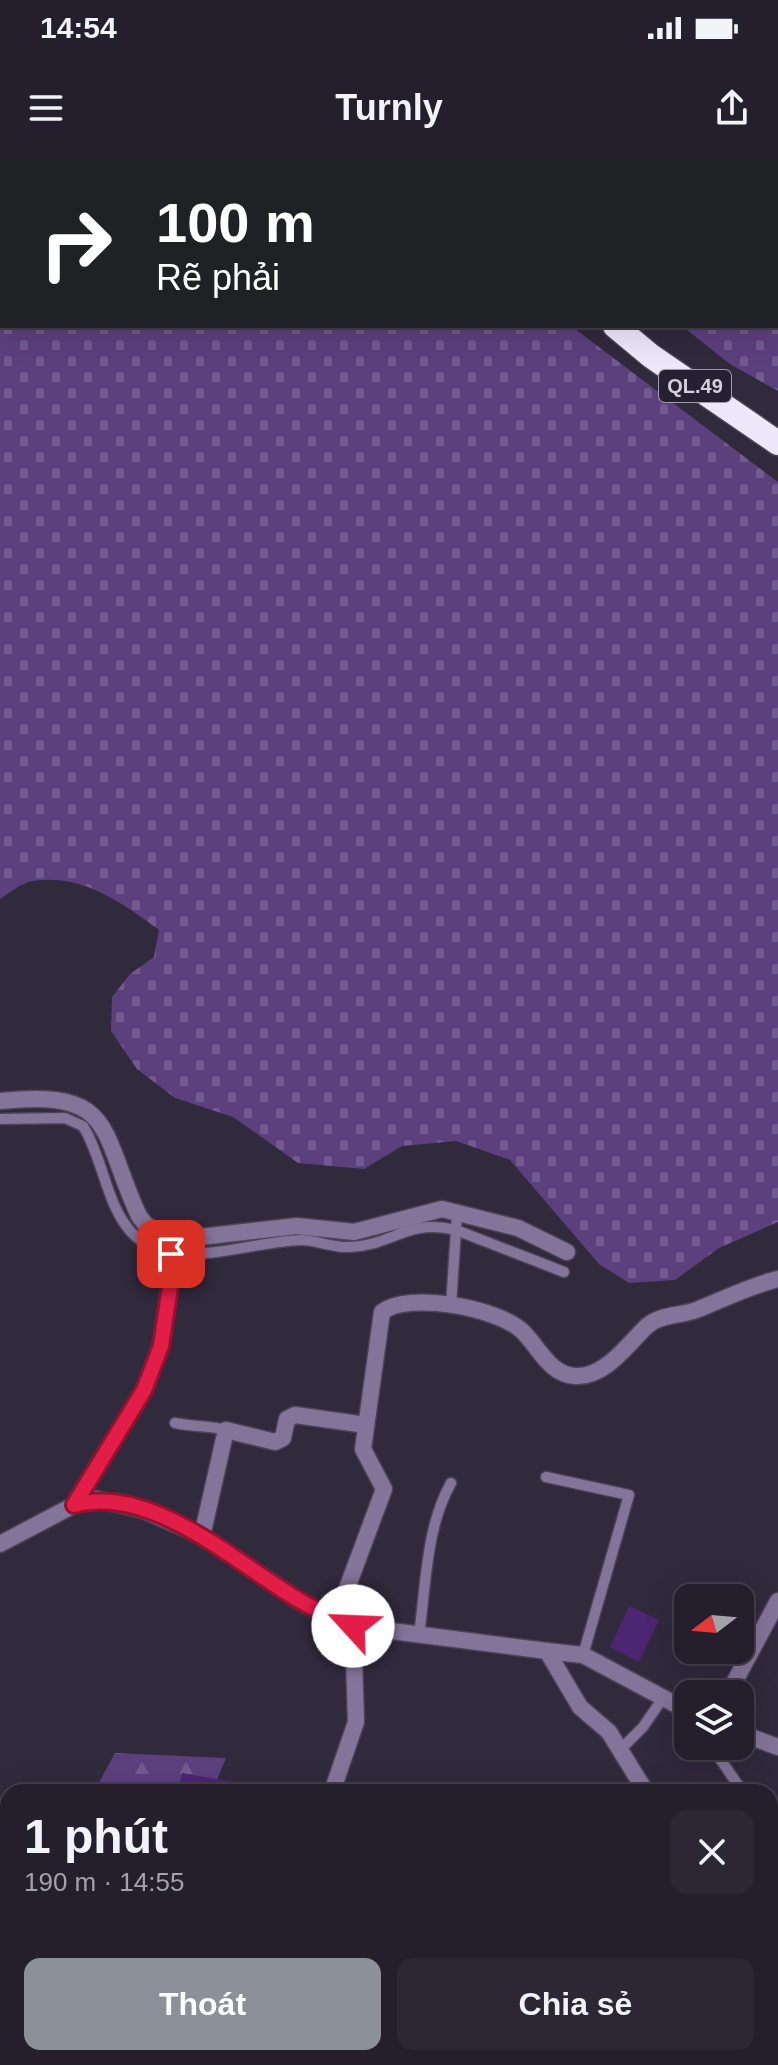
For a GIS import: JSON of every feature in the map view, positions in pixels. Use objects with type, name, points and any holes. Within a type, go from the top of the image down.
[{"type":"highway","name":"QL.49","points":[[617,328],[651,356],[778,443]]},
{"type":"street","points":[[0,1101],[56,1099],[80,1104],[95,1115],[110,1139],[139,1216],[176,1245],[297,1226],[354,1232],[427,1211],[456,1220],[518,1228],[567,1252]]},
{"type":"street","points":[[74,1505],[144,1390],[161,1346],[176,1245]]},
{"type":"street","points":[[336,1618],[384,1489],[363,1449],[382,1312],[388,1307],[451,1305],[494,1316],[520,1329],[560,1372],[574,1376],[592,1374],[657,1320],[697,1310],[740,1290],[778,1279]]},
{"type":"street","points":[[202,1536],[226,1430],[275,1442],[283,1438],[287,1419],[295,1415],[366,1425]]},
{"type":"street","points":[[0,1544],[74,1505],[96,1499],[143,1510],[202,1536],[303,1603],[353,1626],[583,1655],[674,1704]]},
{"type":"street","points":[[736,1680],[778,1601]]},
{"type":"street","points":[[335,1784],[356,1722],[353,1626]]},
{"type":"street","points":[[547,1651],[580,1707],[609,1732],[641,1784]]},
{"type":"street","points":[[754,1738],[778,1747]]},
{"type":"lane","points":[[0,1119],[65,1118],[83,1126],[94,1143],[129,1229],[148,1248],[176,1245]]},
{"type":"lane","points":[[451,1305],[456,1220],[564,1272]]},
{"type":"lane","points":[[175,1423],[192,1427],[200,1423],[226,1430]]},
{"type":"lane","points":[[546,1477],[629,1495],[583,1655]]},
{"type":"lane","points":[[419,1635],[433,1532],[440,1502],[451,1483]]},
{"type":"lane","points":[[621,1749],[643,1727],[663,1698]]},
{"type":"lane","points":[[721,1760],[737,1784]]},
{"type":"green space","points":[[0,328],[574,328],[778,482],[778,1222],[719,1248],[675,1280],[629,1283],[599,1264],[510,1160],[456,1141],[402,1146],[364,1169],[298,1163],[233,1117],[175,1098],[137,1069],[111,1031],[112,997],[130,974],[154,957],[159,930],[100,892],[68,881],[29,882],[0,899]]},
{"type":"green space","points":[[685,328],[778,328],[778,391],[730,364]]},
{"type":"green space","points":[[115,1753],[226,1758],[215,1784],[98,1784]]},
{"type":"building","points":[[629,1606],[659,1620],[639,1662],[610,1647]]},
{"type":"building","points":[[182,1773],[240,1783],[240,1784],[180,1784]]},
{"type":"route","points":[[171,1254],[175,1254],[161,1346],[144,1390],[74,1505],[96,1499],[143,1510],[202,1536],[303,1603],[353,1626]]}]
